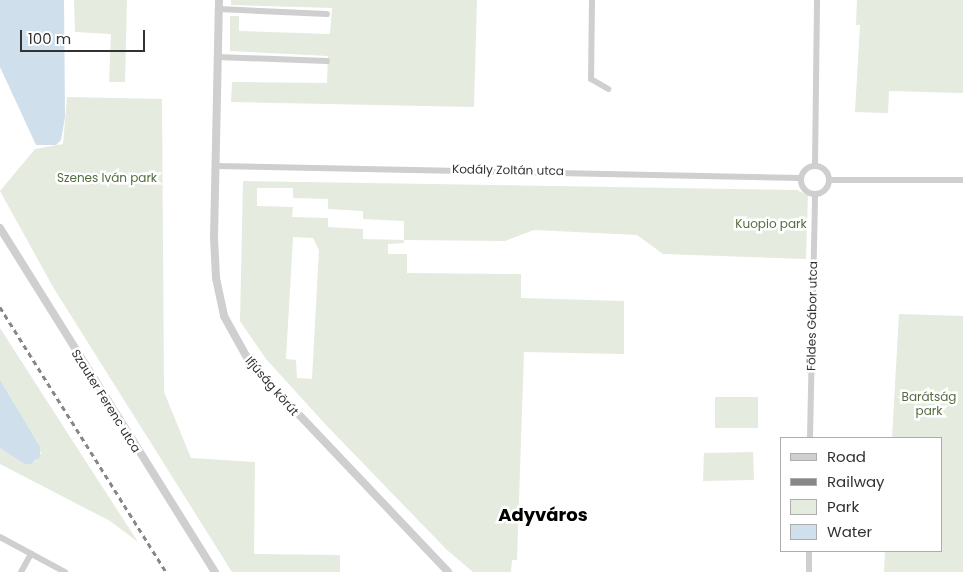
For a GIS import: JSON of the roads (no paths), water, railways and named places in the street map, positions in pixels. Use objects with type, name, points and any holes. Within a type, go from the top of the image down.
[{"type":"street","name":"Ifjúság körút","points":[[219,0],[216,278],[224,316],[250,363],[277,394],[448,572]]},
{"type":"street","points":[[592,0],[591,79],[608,89]]},
{"type":"street","points":[[815,166],[817,0]]},
{"type":"street","points":[[219,9],[327,14]]},
{"type":"street","points":[[217,57],[327,61]]},
{"type":"street","name":"Kodály Zoltán utca","points":[[216,166],[801,178]]},
{"type":"street","points":[[815,166],[825,170],[829,180],[825,189],[815,194],[805,190],[801,178],[805,170],[815,166]]},
{"type":"street","points":[[829,180],[963,180]]},
{"type":"street","name":"Földes Gábor utca","points":[[810,437],[815,194]]},
{"type":"street","name":"Szauter Ferenc utca","points":[[0,228],[215,572]]},
{"type":"street","points":[[0,537],[65,572]]},
{"type":"street","points":[[809,552],[809,572]]},
{"type":"street","points":[[21,572],[32,554]]},
{"type":"water","points":[[0,0],[64,0],[65,117],[61,140],[56,145],[36,145],[0,67]]},
{"type":"water","points":[[0,380],[40,447],[40,457],[31,464],[24,464],[0,448]]},
{"type":"railway","points":[[0,307],[166,572]]},
{"type":"district","name":"Adyváros","points":[[543,515]]},
{"type":"park label","name":"Szenes Iván park","points":[[107,178]]},
{"type":"park label","name":"Kuopio park","points":[[771,224]]},
{"type":"park label","name":"Barátság park","points":[[929,404]]}]
